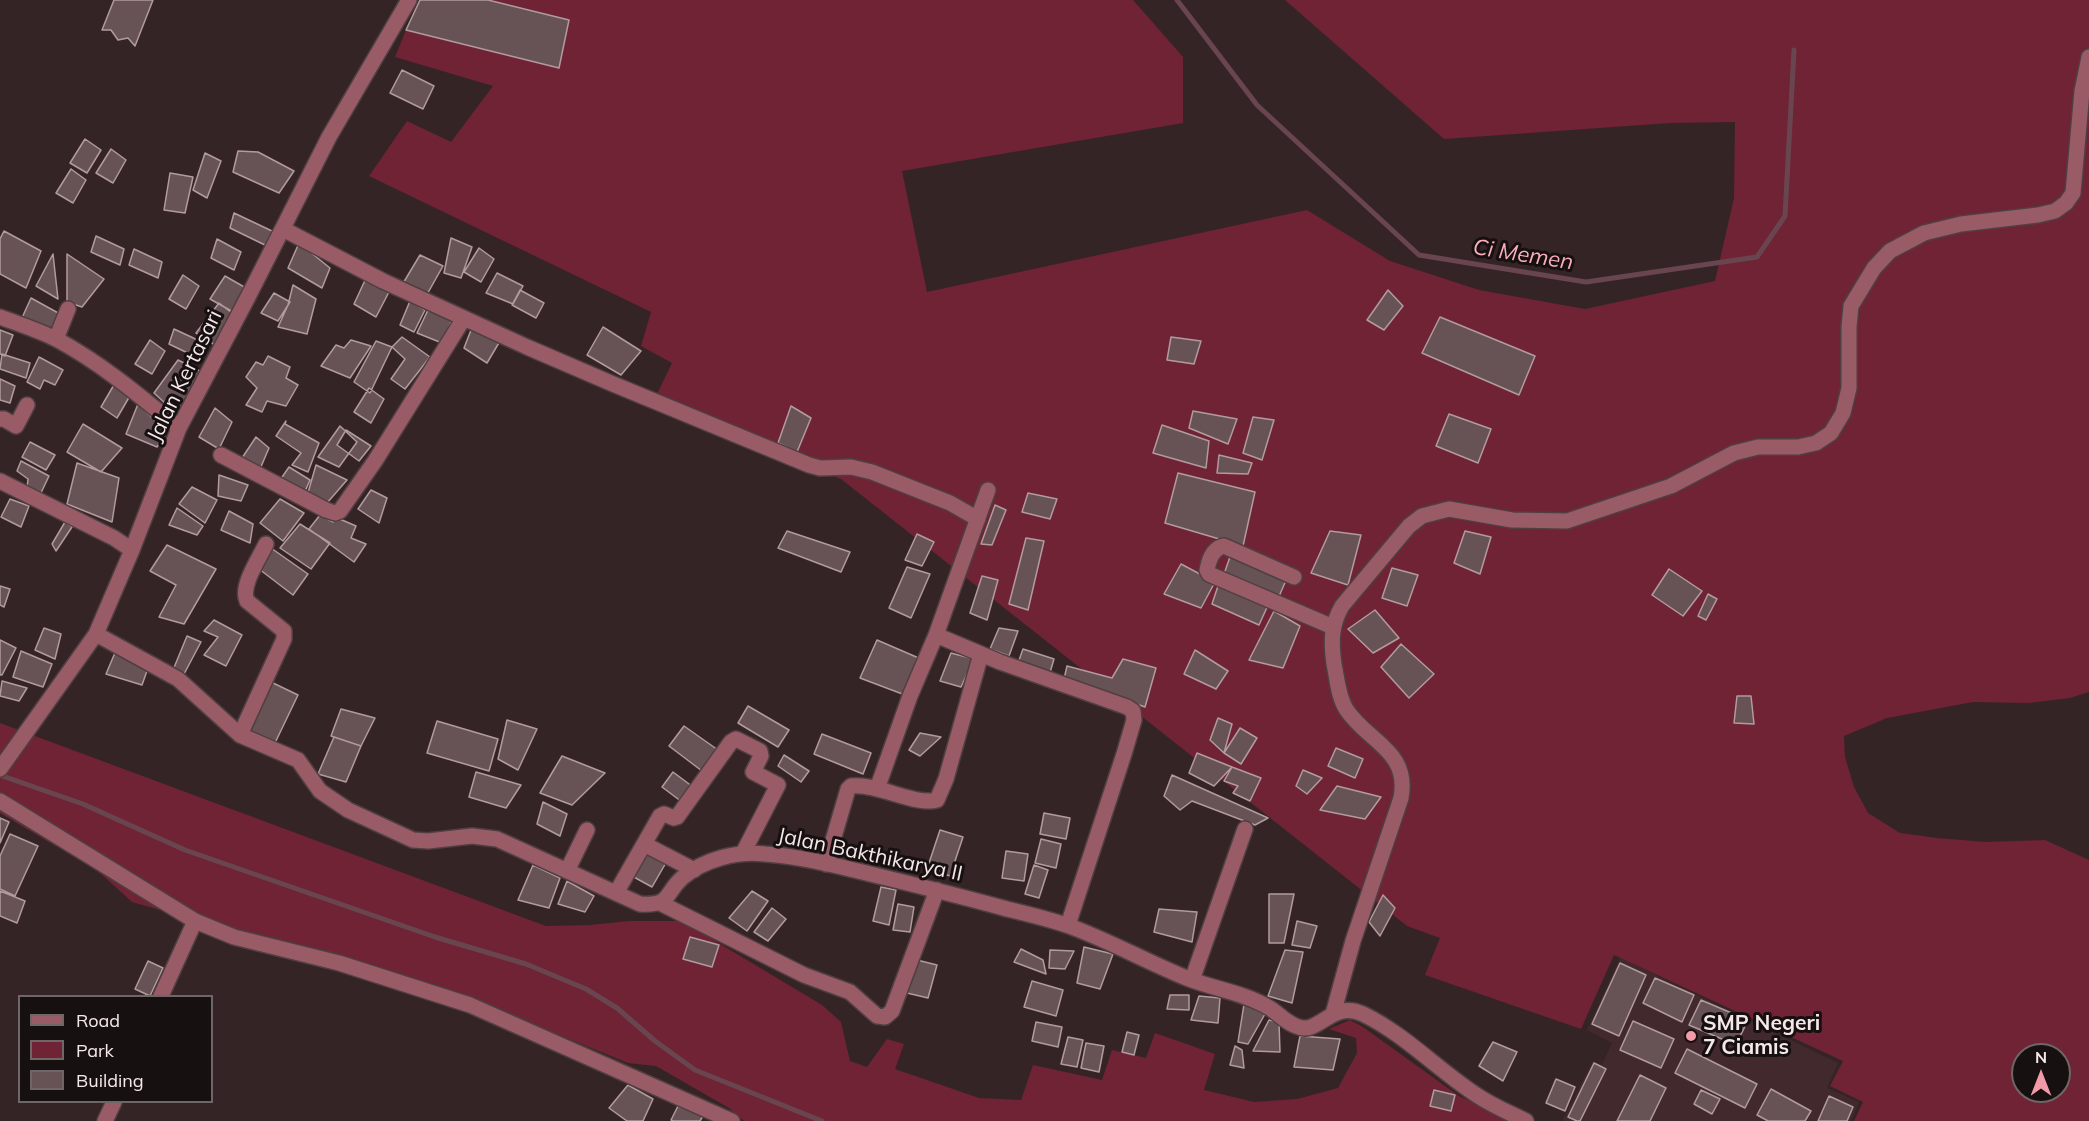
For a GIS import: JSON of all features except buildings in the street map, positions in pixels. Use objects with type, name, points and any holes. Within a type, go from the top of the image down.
[{"type":"street","name":"Jalan Kertasari","points":[[0,769],[96,634],[132,550],[179,428],[329,136],[409,0]]},
{"type":"street","points":[[1333,1014],[1353,941],[1404,786],[1398,764],[1388,749],[1354,720],[1345,707],[1334,664],[1331,637],[1342,606],[1392,544],[1422,516],[1449,509],[1512,520],[1567,521],[1671,486],[1734,453],[1758,447],[1798,447],[1816,443],[1831,433],[1843,413],[1849,388],[1851,306],[1874,268],[1890,250],[1924,233],[1961,224],[2055,211],[2070,198],[2073,193],[2082,92],[2089,57]]},
{"type":"street","points":[[283,229],[383,281],[613,384],[809,465],[820,468],[851,467],[872,472],[950,503],[978,519]]},
{"type":"street","points":[[56,339],[68,309]]},
{"type":"street","points":[[0,317],[56,339],[119,380],[179,428]]},
{"type":"street","points":[[221,455],[326,510],[335,513],[340,511],[375,461],[464,318]]},
{"type":"street","points":[[0,419],[16,426],[27,405]]},
{"type":"street","points":[[0,481],[114,538],[132,550]]},
{"type":"street","points":[[877,789],[988,490]]},
{"type":"street","points":[[240,735],[284,639],[284,631],[244,596],[245,587],[266,544]]},
{"type":"street","points":[[1294,577],[1224,546],[1214,551],[1207,570],[1209,574],[1333,627]]},
{"type":"street","points":[[96,634],[178,679],[240,735],[298,760],[320,791],[337,805],[413,840],[489,837],[640,904],[660,903],[804,975],[850,992],[877,1016],[885,1017],[892,1011],[937,890]]},
{"type":"street","points":[[936,635],[981,654],[1129,707],[1134,712],[1134,720],[1124,754],[1068,925]]},
{"type":"street","points":[[826,864],[848,789],[856,785],[926,801],[937,800],[946,779],[981,654]]},
{"type":"street","points":[[615,893],[661,815],[677,817],[731,742],[737,738],[761,752],[753,772],[778,785],[742,853]]},
{"type":"street","points":[[0,801],[195,921],[234,937],[339,963],[470,1005],[732,1121]]},
{"type":"street","points":[[1192,980],[1245,829]]},
{"type":"street","points":[[567,872],[587,830]]},
{"type":"street","points":[[644,844],[694,870]]},
{"type":"street","name":"Jalan Bakthikarya II","points":[[660,903],[667,899],[682,878],[694,870],[742,853],[766,854],[826,864],[937,890],[1068,925],[1192,980],[1267,1006],[1299,1028],[1308,1028],[1347,1009],[1365,1015],[1393,1032],[1478,1096],[1526,1121]]},
{"type":"street","points":[[161,995],[195,921]]},
{"type":"street","points":[[105,1121],[113,1103]]},
{"type":"shaded area","name":"SMP Negeri 7 Ciamis","points":[[1620,958],[1838,1063],[1827,1088],[1859,1102],[1851,1121],[1562,1121],[1593,1061],[1602,1065],[1612,1043],[1587,1030]]},
{"type":"green space","points":[[488,0],[1133,0],[1183,57],[1183,123],[902,171],[927,292],[1307,210],[1390,261],[1479,290],[1585,309],[1715,281],[1734,198],[1735,122],[1670,123],[1444,139],[1285,0],[2089,0],[2089,692],[2070,698],[2029,703],[1973,702],[1887,718],[1844,736],[1845,757],[1854,787],[1868,813],[1900,833],[1986,842],[2045,840],[2089,860],[2089,1121],[1854,1121],[1863,1102],[1830,1086],[1843,1061],[1614,955],[1581,1029],[1425,975],[1440,938],[1407,926],[841,479],[655,398],[672,363],[641,346],[651,312],[369,176],[407,121],[451,142],[493,86],[395,57],[406,30],[559,68],[569,20]]},
{"type":"green space","points":[[0,723],[546,926],[629,921],[682,921],[822,1005],[841,1022],[850,1061],[867,1067],[887,1039],[904,1044],[895,1069],[979,1098],[1021,1100],[1033,1065],[1102,1080],[1112,1050],[1146,1058],[1155,1033],[1215,1054],[1204,1090],[1254,1102],[1297,1099],[1338,1088],[1357,1053],[1356,1038],[1329,1029],[1350,1020],[1459,1096],[1511,1121],[744,1121],[729,1108],[656,1066],[628,1063],[466,997],[132,902],[98,871],[0,813]]},
{"type":"waterway","name":"Ci Memen","points":[[1177,0],[1257,105],[1419,255],[1586,282],[1757,257],[1785,216],[1794,50]]},
{"type":"waterway","points":[[0,775],[83,804],[185,850],[435,937],[526,964],[586,989],[617,1008],[655,1041],[695,1070],[822,1121]]},
{"type":"place","name":"SMP Negeri 7 Ciamis","points":[[1691,1036]]}]
